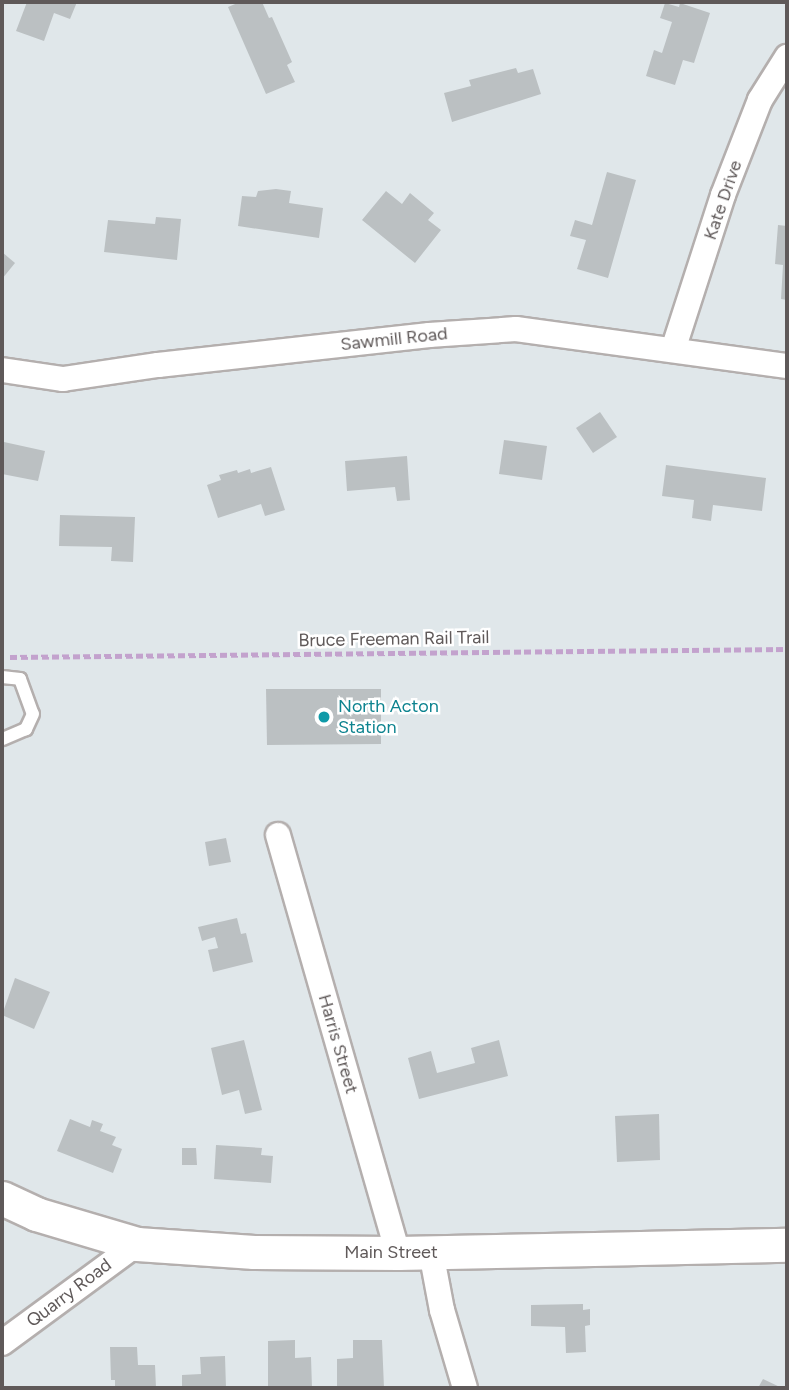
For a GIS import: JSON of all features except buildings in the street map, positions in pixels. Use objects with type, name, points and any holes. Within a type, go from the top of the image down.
[{"type":"main road","name":"Main Street","points":[[2,1198],[37,1214],[137,1244],[254,1252],[398,1253],[787,1245]]},
{"type":"street","name":"Kate Drive","points":[[673,350],[723,195],[756,112],[787,57]]},
{"type":"street","name":"Sawmill Road","points":[[2,370],[63,379],[280,351],[516,329],[787,366]]},
{"type":"street","name":"Harris Street","points":[[278,835],[398,1253]]},
{"type":"street","name":"Quarry Road","points":[[2,1343],[137,1244]]},
{"type":"street","points":[[431,1252],[443,1310],[465,1388]]},
{"type":"lane","points":[[2,677],[20,678],[33,715],[26,729],[2,738]]},
{"type":"path","name":"Bruce Freeman Rail Trail","points":[[2,657],[787,649]]},
{"type":"place","name":"North Acton Station","points":[[324,717]]}]
